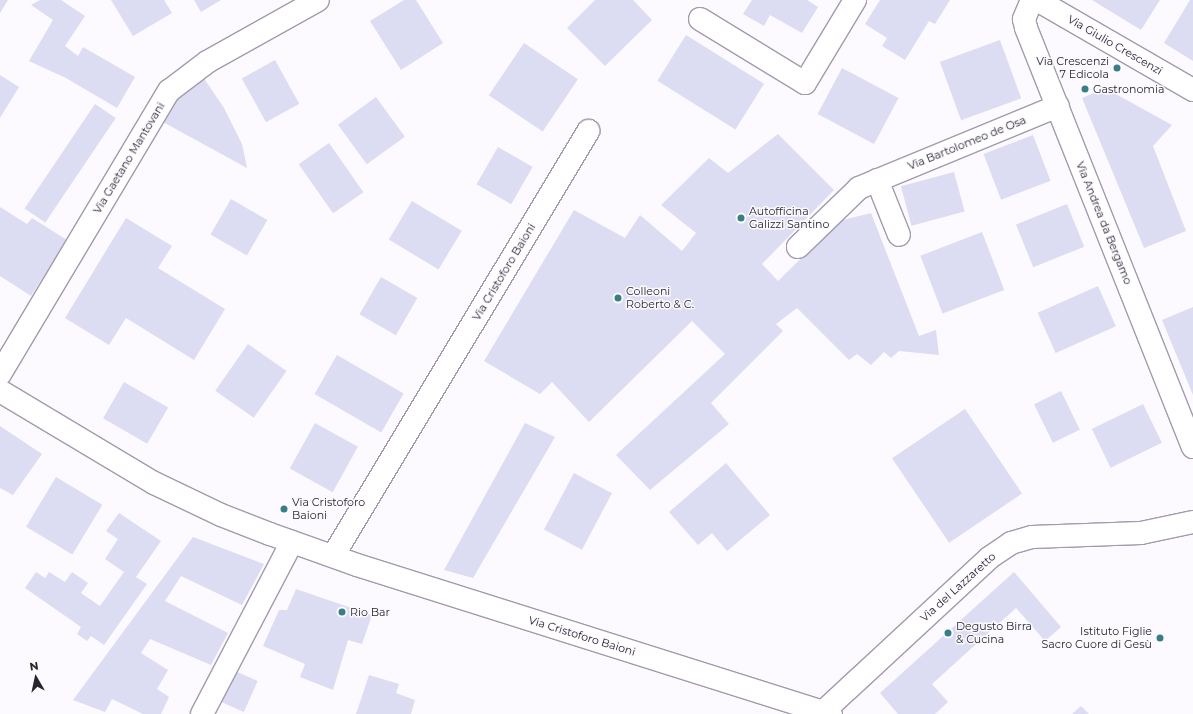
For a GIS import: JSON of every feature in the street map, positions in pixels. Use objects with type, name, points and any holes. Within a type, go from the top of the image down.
[{"type":"street","name":"Via Gaetano Mantovani","points":[[0,374],[169,91],[207,62],[318,0]]},
{"type":"street","points":[[700,19],[805,83],[855,0]]},
{"type":"street","name":"Via Andrea da Bergamo","points":[[1032,0],[1024,19],[1026,28],[1193,447]]},
{"type":"street","name":"Via Giulio Crescenzi","points":[[1037,0],[1193,90]]},
{"type":"street","name":"Via Bartolomeo de Osa","points":[[798,247],[859,188],[1058,106]]},
{"type":"street","name":"Via Cristoforo Baioni","points":[[333,556],[588,131]]},
{"type":"street","points":[[877,180],[899,235]]},
{"type":"street","name":"Via Cristoforo Baioni","points":[[0,391],[154,484],[221,515],[333,556],[828,712]]},
{"type":"street","name":"Via del Lazzaretto","points":[[828,712],[989,558],[1010,543],[1032,537],[1141,533],[1193,522]]},
{"type":"street","points":[[202,714],[292,542]]},
{"type":"building","points":[[0,0],[8,0],[0,13]]},
{"type":"building","points":[[40,0],[61,0],[85,16],[65,46],[78,56],[83,47],[135,77],[117,108],[66,78],[29,61],[53,20],[31,5]]},
{"type":"building","points":[[111,0],[164,0],[172,13],[133,36]]},
{"type":"building","points":[[194,0],[221,0],[201,12]]},
{"type":"building","points":[[404,0],[416,0],[443,43],[401,70],[370,21]]},
{"type":"building","points":[[595,0],[633,0],[652,20],[605,66],[567,28]]},
{"type":"building","points":[[752,0],[807,0],[818,7],[802,33],[770,15],[764,26],[743,14]]},
{"type":"building","points":[[880,0],[950,0],[935,24],[929,21],[905,60],[882,46],[887,38],[865,24]]},
{"type":"building","points":[[1092,0],[1160,0],[1141,30]]},
{"type":"building","points":[[1190,0],[1193,0],[1193,61],[1164,43]]},
{"type":"building","points":[[686,35],[764,84],[735,130],[657,81]]},
{"type":"building","points":[[1000,40],[1021,98],[961,120],[940,62]]},
{"type":"building","points":[[524,43],[578,79],[543,132],[489,95]]},
{"type":"building","points":[[275,60],[299,104],[266,122],[242,78]]},
{"type":"building","points":[[842,68],[899,98],[874,144],[818,114]]},
{"type":"building","points":[[0,75],[19,87],[0,118]]},
{"type":"building","points":[[203,77],[224,108],[242,144],[247,168],[163,122],[180,92]]},
{"type":"building","points":[[1105,88],[1172,125],[1153,146],[1186,231],[1144,248],[1082,98]]},
{"type":"building","points":[[376,97],[405,137],[367,164],[338,125]]},
{"type":"building","points":[[95,104],[116,118],[45,222],[25,208]]},
{"type":"building","points":[[778,134],[834,190],[762,264],[778,281],[839,221],[871,213],[919,336],[936,330],[939,355],[899,351],[891,358],[884,352],[871,365],[857,354],[849,360],[797,308],[776,324],[783,331],[711,403],[729,424],[650,490],[616,455],[725,354],[692,321],[589,422],[552,382],[540,394],[484,361],[574,210],[625,238],[640,215],[682,251],[696,233],[661,205],[709,158],[728,173]]},
{"type":"building","points":[[1033,135],[1051,181],[1001,200],[984,154]]},
{"type":"building","points":[[329,143],[363,192],[333,213],[299,164]]},
{"type":"building","points":[[498,147],[533,167],[511,204],[476,184]]},
{"type":"building","points":[[954,172],[965,212],[911,226],[901,186]]},
{"type":"building","points":[[231,199],[267,220],[247,256],[210,235]]},
{"type":"building","points":[[412,201],[462,231],[439,269],[389,240]]},
{"type":"building","points":[[1067,204],[1084,247],[1033,267],[1016,225]]},
{"type":"building","points":[[0,207],[27,224],[32,218],[67,240],[31,296],[0,276]]},
{"type":"building","points":[[126,218],[172,246],[158,268],[225,309],[194,360],[126,318],[109,345],[65,318]]},
{"type":"building","points":[[982,232],[1004,290],[943,314],[920,256]]},
{"type":"building","points":[[381,277],[417,298],[396,335],[360,314]]},
{"type":"building","points":[[1098,286],[1116,326],[1056,353],[1038,313]]},
{"type":"building","points":[[1193,307],[1193,395],[1162,320]]},
{"type":"building","points":[[248,344],[287,371],[254,418],[215,391]]},
{"type":"building","points":[[337,355],[404,394],[381,432],[314,394]]},
{"type":"building","points":[[124,382],[168,408],[147,444],[103,418]]},
{"type":"building","points":[[1061,391],[1080,430],[1053,443],[1034,404]]},
{"type":"building","points":[[1143,404],[1162,443],[1111,468],[1092,429]]},
{"type":"building","points":[[965,409],[1022,494],[949,543],[892,458]]},
{"type":"building","points":[[315,423],[358,447],[333,492],[290,468]]},
{"type":"building","points":[[525,423],[555,437],[473,578],[444,570]]},
{"type":"building","points":[[0,426],[42,454],[13,495],[0,488]]},
{"type":"building","points":[[726,463],[770,515],[727,551],[712,533],[698,545],[669,512]]},
{"type":"building","points":[[574,473],[612,493],[582,550],[544,530]]},
{"type":"building","points":[[56,477],[102,505],[72,555],[26,527]]},
{"type":"building","points":[[119,513],[161,541],[136,577],[147,584],[104,645],[91,636],[87,641],[77,634],[81,627],[25,588],[36,572],[45,578],[49,572],[65,582],[72,572],[88,583],[81,593],[100,606],[124,572],[105,559],[118,539],[106,531]]},
{"type":"building","points":[[193,537],[264,564],[242,605],[181,576],[165,601],[228,633],[211,665],[150,639],[141,653],[168,670],[157,689],[169,697],[161,714],[143,714],[112,699],[105,712],[73,700]]},
{"type":"building","points":[[1014,572],[1061,627],[1045,641],[1016,608],[932,684],[948,702],[935,714],[898,714],[880,693]]},
{"type":"building","points":[[296,589],[372,615],[362,644],[348,640],[333,690],[300,677],[305,664],[263,646],[279,610],[287,610]]},
{"type":"building","points":[[233,670],[258,681],[244,712],[219,701]]},
{"type":"building","points":[[369,675],[399,684],[396,693],[415,700],[411,714],[356,714]]},
{"type":"building","points":[[1081,706],[1089,714],[1072,714]]},
{"type":"place","name":"Via Crescenzi 7 Edicola","points":[[1117,68]]},
{"type":"place","name":"Gastronomia","points":[[1085,89]]},
{"type":"place","name":"Autofficina Galizzi Santino","points":[[741,218]]},
{"type":"place","name":"Colleoni Roberto & C.","points":[[618,298]]},
{"type":"place","name":"Via Cristoforo Baioni","points":[[284,509]]},
{"type":"place","name":"Rio Bar","points":[[342,612]]},
{"type":"place","name":"Degusto Birra & Cucina","points":[[948,633]]},
{"type":"place","name":"Istituto Figlie Sacro Cuore di Gesù","points":[[1160,638]]}]
